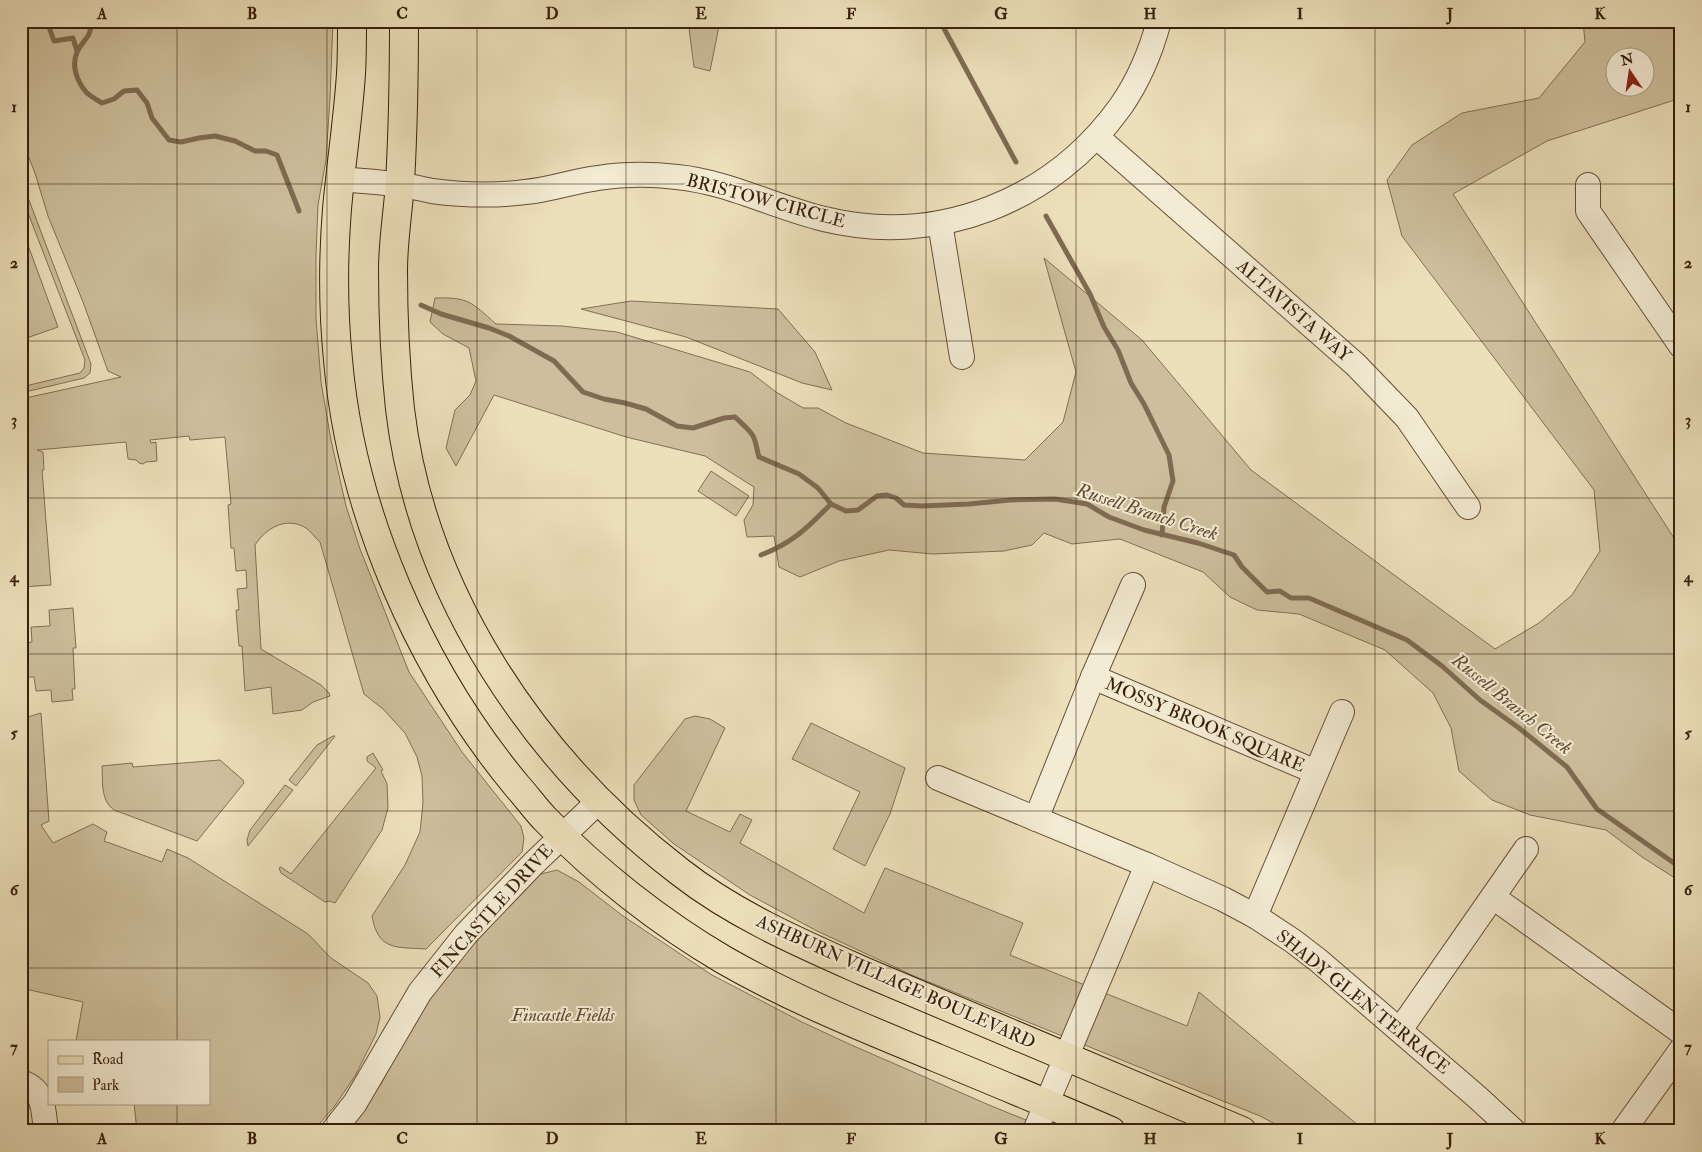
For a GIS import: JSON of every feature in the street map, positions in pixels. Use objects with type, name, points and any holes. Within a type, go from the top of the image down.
[{"type":"main road","points":[[352,21],[351,74],[336,218],[334,289],[340,388],[373,529],[411,618],[434,663],[471,726],[544,819],[595,866],[644,906],[719,957],[753,976],[859,1026],[1111,1131]]},
{"type":"main road","name":"ASHBURN VILLAGE BOULEVARD","points":[[404,21],[400,184],[393,269],[398,384],[407,448],[422,514],[454,595],[494,670],[546,742],[618,820],[681,873],[736,910],[810,948],[1242,1131]]},
{"type":"street","name":"BRISTOW CIRCLE","points":[[340,179],[400,184],[432,191],[470,194],[525,192],[597,178],[641,175],[677,177],[711,183],[824,219],[864,226],[898,227],[940,223],[992,208],[1019,196],[1044,182],[1071,162],[1097,137],[1122,104],[1139,75],[1159,21]]},
{"type":"street","name":"ALTAVISTA WAY","points":[[1097,137],[1356,365],[1407,418],[1468,507]]},
{"type":"street","points":[[1588,185],[1588,211],[1672,316],[1681,346]]},
{"type":"street","points":[[940,223],[962,357]]},
{"type":"street","name":"MOSSY BROOK SQUARE","points":[[1036,819],[1093,677],[1133,585]]},
{"type":"street","name":"MOSSY BROOK SQUARE","points":[[1093,677],[1316,772]]},
{"type":"street","name":"MOSSY BROOK SQUARE","points":[[1255,916],[1342,712]]},
{"type":"street","name":"SHADY GLEN TERRACE","points":[[938,778],[1147,865],[1223,899],[1255,916],[1319,961],[1514,1131]]},
{"type":"street","name":"FINCASTLE DRIVE","points":[[333,1131],[356,1103],[420,992],[472,928],[562,835],[599,800]]},
{"type":"street","points":[[1400,1030],[1526,849]]},
{"type":"street","points":[[1035,1131],[1147,865]]},
{"type":"street","points":[[1493,897],[1681,1032]]},
{"type":"street","points":[[1623,1131],[1681,1050]]},
{"type":"street","points":[[21,1082],[37,1090],[42,1103],[46,1131]]},
{"type":"green space","points":[[21,21],[333,21],[326,160],[318,205],[316,318],[321,382],[331,440],[346,506],[360,549],[409,672],[462,752],[521,826],[524,838],[522,852],[426,949],[390,945],[379,936],[372,916],[405,865],[420,832],[423,803],[422,776],[417,757],[405,733],[383,709],[364,694],[320,542],[308,529],[299,525],[291,523],[277,526],[265,533],[255,545],[261,649],[321,685],[330,696],[313,702],[302,710],[273,714],[271,687],[245,691],[242,646],[239,646],[236,610],[239,610],[237,589],[247,588],[246,570],[236,571],[234,548],[231,548],[228,505],[231,504],[225,437],[190,440],[189,436],[150,440],[151,443],[156,442],[157,461],[143,464],[136,460],[128,459],[126,442],[37,450],[43,452],[44,470],[42,470],[51,585],[21,587],[21,399],[121,377],[108,371],[83,302],[48,216],[35,173],[21,138]]},
{"type":"green space","points":[[686,21],[720,21],[710,71],[694,67],[689,28]]},
{"type":"green space","points":[[1583,21],[1681,21],[1681,98],[1547,141],[1453,194],[1681,549],[1681,882],[1642,857],[1606,830],[1530,815],[1492,800],[1459,771],[1451,728],[1433,693],[1385,650],[1299,614],[1257,610],[1230,597],[1203,572],[1120,539],[1072,544],[1044,533],[1032,545],[1004,551],[933,554],[889,550],[839,561],[800,577],[779,567],[774,536],[747,537],[744,520],[753,505],[754,487],[705,456],[626,437],[494,395],[456,466],[446,448],[455,410],[470,395],[476,381],[469,348],[443,334],[430,322],[435,298],[469,302],[496,324],[562,326],[617,332],[750,372],[776,392],[803,408],[818,408],[846,423],[923,453],[1025,460],[1063,422],[1076,372],[1044,258],[1142,340],[1251,470],[1495,649],[1539,623],[1572,595],[1600,551],[1594,490],[1402,236],[1387,180],[1412,145],[1462,113],[1539,98],[1585,42]]},
{"type":"green space","points":[[21,179],[91,364],[90,373],[84,378],[21,393],[21,387],[80,373],[84,368],[85,360],[21,195]]},
{"type":"green space","points":[[21,226],[58,327],[21,340]]},
{"type":"green space","points":[[631,301],[778,309],[815,352],[832,390],[802,383],[686,337],[581,309]]},
{"type":"green space","points":[[711,471],[749,496],[736,516],[698,491]]},
{"type":"green space","points":[[73,608],[76,648],[73,648],[75,689],[72,689],[73,700],[52,702],[51,690],[36,691],[34,677],[28,677],[26,643],[32,642],[31,627],[50,626],[49,610]]},
{"type":"green space","points":[[41,713],[49,821],[41,825],[53,843],[93,824],[107,832],[104,841],[162,862],[167,849],[188,858],[308,934],[331,958],[368,983],[377,996],[380,1017],[376,1034],[355,1076],[334,1107],[313,1131],[137,1131],[134,1104],[210,1104],[210,1040],[76,1040],[83,1002],[21,988],[21,719]]},
{"type":"green space","points":[[695,716],[710,719],[725,728],[686,811],[730,832],[740,814],[752,820],[740,843],[864,913],[885,868],[1023,923],[1010,955],[1187,1026],[1199,992],[1365,1131],[1288,1131],[1260,1116],[914,976],[817,931],[750,895],[674,844],[641,815],[634,800],[634,785],[685,719]]},
{"type":"green space","points":[[811,723],[905,768],[890,814],[865,866],[833,849],[860,792],[792,759]]},
{"type":"green space","points":[[335,736],[296,786],[289,780],[317,745]]},
{"type":"green space","points":[[373,753],[383,770],[381,771],[387,784],[388,808],[382,830],[335,903],[325,902],[281,873],[279,868],[281,867],[291,874],[376,768],[367,761],[367,757]]},
{"type":"green space","points":[[220,760],[244,783],[197,841],[114,810],[104,796],[102,766],[132,763],[133,767]]},
{"type":"green space","points":[[285,785],[293,790],[248,846],[247,840],[250,830]]},
{"type":"green space","name":"Fincastle Fields","points":[[557,870],[579,882],[623,916],[712,975],[849,1044],[1053,1131],[348,1131],[381,1084],[412,1025],[452,962],[541,874]]},
{"type":"waterway","points":[[91,21],[87,38],[75,57],[75,68],[78,78],[88,93],[102,103],[114,99],[124,91],[137,90],[147,103],[152,118],[169,140],[181,142],[215,136],[235,141],[255,151],[266,151],[277,155],[299,211]]},
{"type":"waterway","points":[[940,21],[1016,162]]},
{"type":"waterway","points":[[21,24],[33,22],[48,24],[54,41],[73,38],[77,51]]},
{"type":"waterway","points":[[1046,216],[1090,294],[1104,327],[1118,350],[1131,383],[1144,404],[1169,455],[1173,481],[1164,507],[1162,535]]},
{"type":"waterway","name":"Russell Branch Creek","points":[[421,305],[441,314],[509,336],[554,361],[583,392],[646,409],[677,426],[693,428],[724,418],[735,417],[753,436],[759,457],[799,474],[818,488],[831,504],[846,511],[858,510],[877,496],[887,495],[896,498],[904,505],[922,506],[1055,499],[1087,504],[1109,517],[1144,530],[1198,543],[1234,555],[1242,567],[1267,592],[1280,591],[1291,598],[1309,598],[1407,640],[1442,666],[1480,700],[1519,728],[1567,767],[1597,809],[1681,868]]},
{"type":"waterway","points":[[761,555],[799,534],[831,504]]}]
